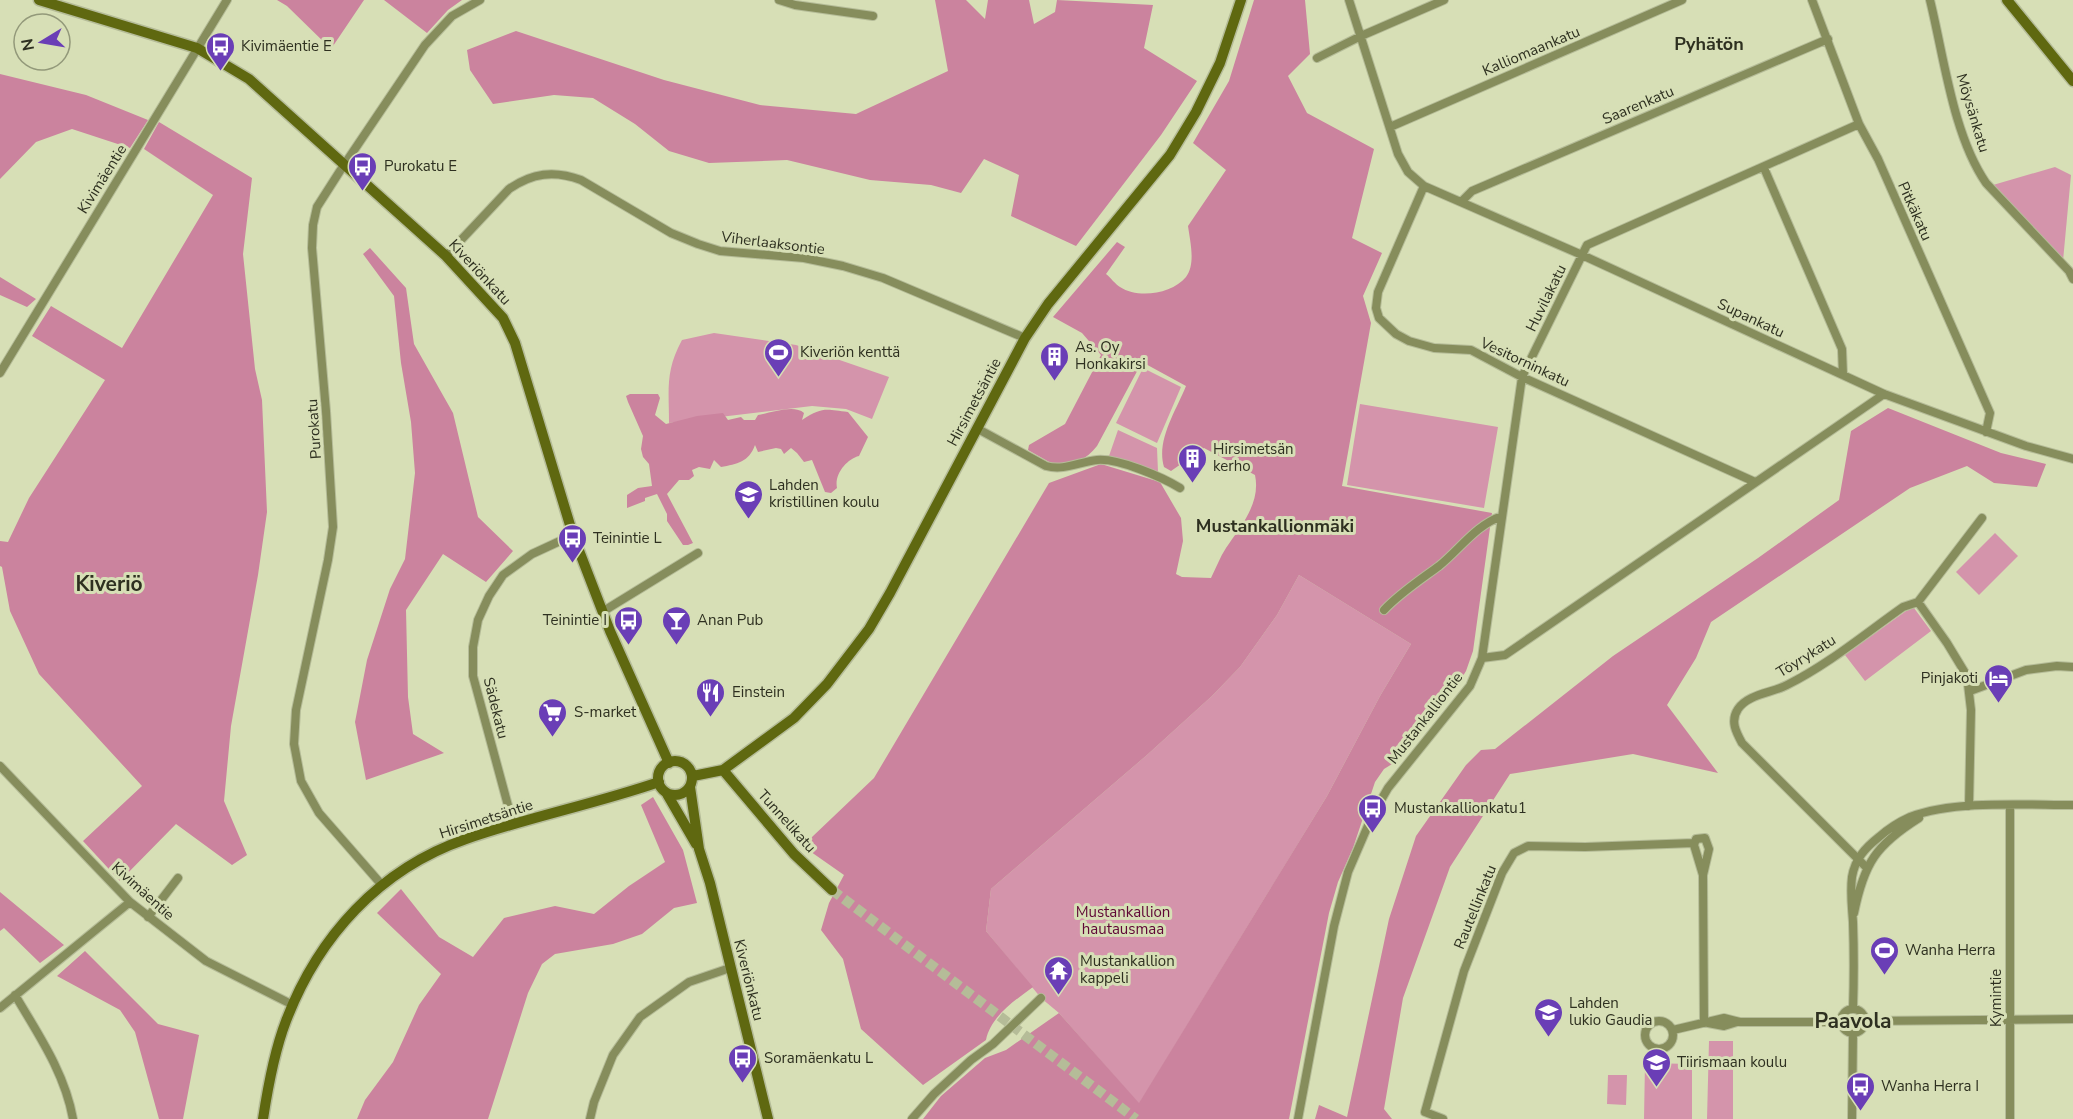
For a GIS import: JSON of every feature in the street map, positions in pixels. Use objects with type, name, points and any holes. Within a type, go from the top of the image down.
[{"type":"street","name":"Kiveriönkatu","points":[[39,0],[197,48],[249,79],[446,256],[503,318],[510,331],[538,416],[573,535],[602,612],[669,763]]},
{"type":"street","name":"Kivimäentie","points":[[0,373],[227,0]]},
{"type":"street","name":"Purokatu","points":[[381,884],[319,813],[301,782],[294,744],[296,710],[333,527],[312,248],[313,225],[317,207],[425,45],[452,16],[480,0]]},
{"type":"street","points":[[779,0],[795,5],[873,16]]},
{"type":"street","name":"Hirsimetsäntie","points":[[692,781],[723,770],[794,718],[827,684],[862,638],[890,593],[1025,338],[1048,304],[1170,155],[1196,112],[1220,63],[1241,0]]},
{"type":"street","points":[[1349,0],[1398,154],[1408,172],[1424,186]]},
{"type":"street","points":[[1317,58],[1444,0]]},
{"type":"street","name":"Kalliomaankatu","points":[[1390,127],[1682,0]]},
{"type":"street","name":"Pitkäkatu","points":[[1812,0],[1859,124],[1878,159],[1990,413],[1986,432]]},
{"type":"street","name":"Möysänkatu","points":[[1930,0],[1954,103],[1967,148],[1977,169],[1986,183],[2071,269],[2073,279]]},
{"type":"street","points":[[2007,0],[2073,81]]},
{"type":"street","name":"Saarenkatu","points":[[1461,202],[1472,191],[1828,39]]},
{"type":"street","name":"Huvilakatu","points":[[1482,658],[1522,376],[1587,245],[1859,124]]},
{"type":"street","points":[[1764,168],[1842,349],[1843,375]]},
{"type":"street","name":"Viherlaaksontie","points":[[446,256],[509,189],[520,181],[550,173],[566,174],[581,180],[671,233],[698,244],[720,251],[804,258],[843,266],[883,278],[1025,338]]},
{"type":"street","name":"Supankatu","points":[[1424,186],[1582,255],[1884,394],[2026,446],[2073,459]]},
{"type":"street","name":"Vesitorninkatu","points":[[1424,186],[1378,292],[1376,308],[1379,318],[1396,334],[1409,341],[1434,348],[1471,350],[1522,376],[1755,482]]},
{"type":"street","points":[[1482,658],[1505,655],[1884,394]]},
{"type":"street","points":[[978,429],[1046,466],[1058,469],[1092,461],[1111,461],[1162,477],[1180,488]]},
{"type":"street","points":[[1384,610],[1449,557],[1488,521],[1502,516]]},
{"type":"street","name":"Töyrykatu","points":[[1867,868],[1742,743],[1734,730],[1737,710],[1749,699],[1785,686],[1806,675],[1904,607],[1918,602],[1982,518]]},
{"type":"street","name":"Sädekatu","points":[[513,824],[473,675],[473,647],[478,620],[489,596],[503,575],[532,554],[573,535]]},
{"type":"street","points":[[602,612],[698,553]]},
{"type":"street","points":[[1918,602],[1967,676],[1970,691],[1969,807]]},
{"type":"street","name":"Mustankalliontie","points":[[1298,1119],[1334,926],[1348,872],[1373,814],[1388,788],[1470,686],[1482,658]]},
{"type":"street","points":[[1970,691],[2026,670],[2058,666],[2073,667]]},
{"type":"street","points":[[674,761],[684,763],[688,767],[692,781],[682,795],[667,794],[658,782],[660,770],[674,761]]},
{"type":"street","name":"Kivimäentie","points":[[0,766],[130,902],[148,917],[206,961],[292,1005]]},
{"type":"street","name":"Tunnelikatu","points":[[723,770],[794,854],[832,890]]},
{"type":"street","name":"Kiveriönkatu","points":[[692,781],[699,849],[710,883],[768,1119]]},
{"type":"street","name":"Hirsimetsäntie","points":[[263,1119],[276,1051],[303,981],[336,931],[381,884],[440,850],[465,839],[614,798],[658,782]]},
{"type":"street","name":"Kiveriönkatu","points":[[667,794],[699,849]]},
{"type":"street","name":"Kymintie","points":[[2010,805],[2010,1119]]},
{"type":"street","points":[[1853,1009],[1853,920],[1850,897],[1852,876],[1857,859],[1867,846],[1890,828],[1910,817],[1925,813],[1969,807],[2073,805]]},
{"type":"street","points":[[1853,920],[1862,879],[1874,854],[1894,834],[1925,813]]},
{"type":"street","points":[[1703,875],[1708,858],[1708,844],[1705,838],[1701,837],[1694,843],[1703,875],[1704,1023]]},
{"type":"street","name":"Rautellinkatu","points":[[1443,1119],[1425,1112],[1464,971],[1502,873],[1514,853],[1528,846],[1585,847],[1694,843]]},
{"type":"street","points":[[148,917],[178,878]]},
{"type":"street","points":[[0,1008],[130,902]]},
{"type":"street","points":[[590,1119],[594,1102],[614,1055],[640,1017],[689,982],[730,968]]},
{"type":"street","points":[[15,995],[65,1086],[73,1119]]},
{"type":"street","points":[[912,1119],[934,1094],[971,1059],[993,1044],[1041,998]]},
{"type":"street","points":[[1853,1009],[1864,1015],[1866,1021],[1859,1032],[1853,1034],[1843,1028],[1841,1022],[1847,1011],[1853,1009]]},
{"type":"street","points":[[1866,1021],[2073,1019]]},
{"type":"street","points":[[1673,1030],[1704,1023],[1724,1026],[1740,1022],[1841,1022]]},
{"type":"street","points":[[1852,1119],[1853,1034]]},
{"type":"green space","points":[[2055,167],[2071,175],[2063,261],[1993,185]]},
{"type":"green space","name":"Kiveriön kenttä","points":[[714,333],[796,345],[889,377],[872,419],[846,409],[812,406],[669,423],[670,371],[682,340]]},
{"type":"green space","points":[[1143,368],[1181,387],[1157,443],[1116,423]]},
{"type":"green space","points":[[1360,404],[1498,427],[1484,508],[1347,485]]},
{"type":"green space","points":[[1118,430],[1157,448],[1158,472],[1109,456]]},
{"type":"green space","points":[[1995,533],[2018,556],[1979,595],[1956,572]]},
{"type":"green space","name":"Mustankallion hautausmaa","points":[[1299,575],[1411,644],[1380,696],[1327,796],[1139,1104],[1059,1013],[1041,998],[986,931],[991,889],[1212,696],[1240,667],[1277,615]]},
{"type":"green space","points":[[1914,608],[1931,631],[1865,681],[1845,655],[1906,611]]},
{"type":"green space","points":[[1709,1041],[1733,1041],[1733,1119],[1707,1119]]},
{"type":"green space","points":[[1645,1063],[1692,1064],[1692,1119],[1644,1119]]},
{"type":"green space","points":[[1608,1075],[1627,1075],[1626,1105],[1607,1104]]},
{"type":"shaded area","points":[[277,0],[364,0],[331,49],[287,6]]},
{"type":"shaded area","points":[[384,0],[462,0],[448,10],[427,33]]},
{"type":"shaded area","points":[[935,0],[966,0],[985,19],[988,0],[1029,0],[1034,24],[1055,12],[1057,0],[1153,5],[1144,48],[1197,81],[1161,135],[1076,246],[1011,216],[1019,175],[984,159],[961,193],[931,185],[870,180],[787,160],[709,163],[669,151],[635,124],[593,98],[554,95],[493,104],[470,70],[467,50],[516,31],[664,80],[760,105],[856,114],[948,71]]},
{"type":"shaded area","points":[[1254,0],[1305,0],[1310,54],[1288,76],[1307,113],[1374,149],[1352,238],[1382,253],[1363,296],[1371,323],[1342,486],[1492,513],[1473,651],[1466,671],[1457,686],[1425,723],[1397,761],[1384,769],[1375,782],[1329,913],[1289,1119],[923,1119],[941,1096],[985,1058],[1006,1050],[1059,1013],[1139,1103],[1327,796],[1380,696],[1411,644],[1299,575],[1277,615],[1240,667],[1212,696],[991,889],[986,931],[1033,987],[998,1016],[986,1040],[923,1085],[861,1029],[843,959],[821,930],[829,903],[844,875],[804,847],[874,778],[1049,483],[1101,464],[1160,482],[1181,518],[1183,541],[1176,574],[1182,577],[1211,578],[1224,551],[1252,505],[1256,485],[1255,475],[1204,448],[1171,471],[1164,467],[1162,457],[1165,436],[1186,386],[1142,362],[1097,446],[1089,455],[1075,463],[1058,467],[1028,450],[1029,445],[1065,424],[1101,355],[1082,333],[1053,317],[1117,242],[1125,247],[1106,274],[1127,291],[1145,294],[1164,291],[1180,283],[1189,272],[1192,252],[1188,226],[1226,170],[1193,143],[1229,81]]},
{"type":"shaded area","points":[[0,74],[86,95],[148,120],[130,148],[72,129],[36,142],[0,179]]},
{"type":"shaded area","points":[[159,122],[252,178],[243,254],[255,369],[262,400],[267,512],[231,726],[224,801],[247,855],[232,865],[176,824],[120,881],[83,841],[142,786],[39,674],[10,611],[0,566],[0,541],[8,542],[29,498],[105,380],[32,336],[51,306],[122,348],[213,195],[144,149]]},
{"type":"shaded area","points":[[370,248],[406,288],[414,344],[453,413],[478,517],[513,551],[486,582],[443,554],[406,610],[408,697],[413,734],[444,753],[366,780],[355,722],[367,660],[390,589],[405,559],[415,473],[411,422],[401,363],[394,296],[363,254]]},
{"type":"shaded area","points":[[0,277],[36,299],[27,307],[0,295]]},
{"type":"shaded area","points":[[658,394],[660,398],[655,415],[666,424],[697,416],[723,413],[728,420],[741,417],[744,420],[755,420],[758,415],[788,409],[800,410],[804,413],[802,420],[819,411],[829,410],[848,412],[868,437],[859,456],[850,460],[842,468],[837,478],[837,488],[831,493],[825,492],[812,460],[804,462],[791,448],[784,454],[781,449],[776,448],[758,452],[755,445],[746,459],[737,463],[721,467],[714,460],[710,469],[699,467],[692,470],[694,476],[689,480],[679,480],[667,494],[693,543],[683,545],[667,521],[667,514],[657,494],[627,508],[627,495],[638,488],[652,486],[649,464],[643,457],[641,449],[643,436],[626,396]]},
{"type":"shaded area","points":[[1888,408],[2001,453],[2046,464],[2037,487],[1994,483],[1967,466],[1910,488],[1711,622],[1696,658],[1667,705],[1718,773],[1633,754],[1510,774],[1450,867],[1403,998],[1384,1109],[1392,1119],[1315,1119],[1319,1105],[1347,1117],[1389,919],[1416,836],[1466,765],[1481,750],[1495,749],[1613,656],[1839,500],[1851,431]]},
{"type":"shaded area","points":[[653,797],[683,850],[697,903],[674,908],[642,934],[613,944],[555,954],[542,964],[528,993],[488,1119],[357,1119],[365,1100],[393,1062],[419,1005],[441,974],[377,913],[401,889],[439,937],[473,957],[504,918],[555,906],[594,914],[629,886],[665,862],[641,805]]},
{"type":"shaded area","points":[[0,892],[64,945],[40,963],[4,928],[0,931]]},
{"type":"shaded area","points":[[85,951],[158,1024],[199,1035],[183,1119],[159,1119],[135,1032],[120,1010],[57,976]]},
{"type":"tunnel","points":[[832,890],[1136,1119]]},
{"type":"place","name":"Kivimäentie E","points":[[220,72]]},
{"type":"place","name":"Purokatu E","points":[[363,192]]},
{"type":"place","name":"Kiveriön kenttä","points":[[779,378]]},
{"type":"place","name":"As. Oy Honkakirsi","points":[[1054,382]]},
{"type":"place","name":"Hirsimetsän kerho","points":[[1192,484]]},
{"type":"place","name":"Lahden kristillinen koulu","points":[[748,520]]},
{"type":"place","name":"Teinintie L","points":[[572,564]]},
{"type":"place","name":"Teinintie I","points":[[628,646]]},
{"type":"place","name":"Anan Pub","points":[[676,646]]},
{"type":"place","name":"Pinjakoti","points":[[1999,704]]},
{"type":"place","name":"Einstein","points":[[711,718]]},
{"type":"place","name":"S-market","points":[[553,738]]},
{"type":"place","name":"Mustankallionkatu1","points":[[1373,834]]},
{"type":"place","name":"Wanha Herra","points":[[1884,976]]},
{"type":"place","name":"Mustankallion kappeli","points":[[1059,996]]},
{"type":"place","name":"Lahden lukio Gaudia","points":[[1548,1038]]},
{"type":"place","name":"Soramäenkatu L","points":[[743,1084]]},
{"type":"place","name":"Tiirismaan koulu","points":[[1656,1088]]},
{"type":"place","name":"Wanha Herra I","points":[[1860,1112]]},
{"type":"district","name":"Pyhätön","points":[[1709,44]]},
{"type":"district","name":"Mustankallionmäki","points":[[1275,526]]},
{"type":"district","name":"Kiveriö","points":[[109,584]]},
{"type":"district","name":"Paavola","points":[[1853,1021]]}]
